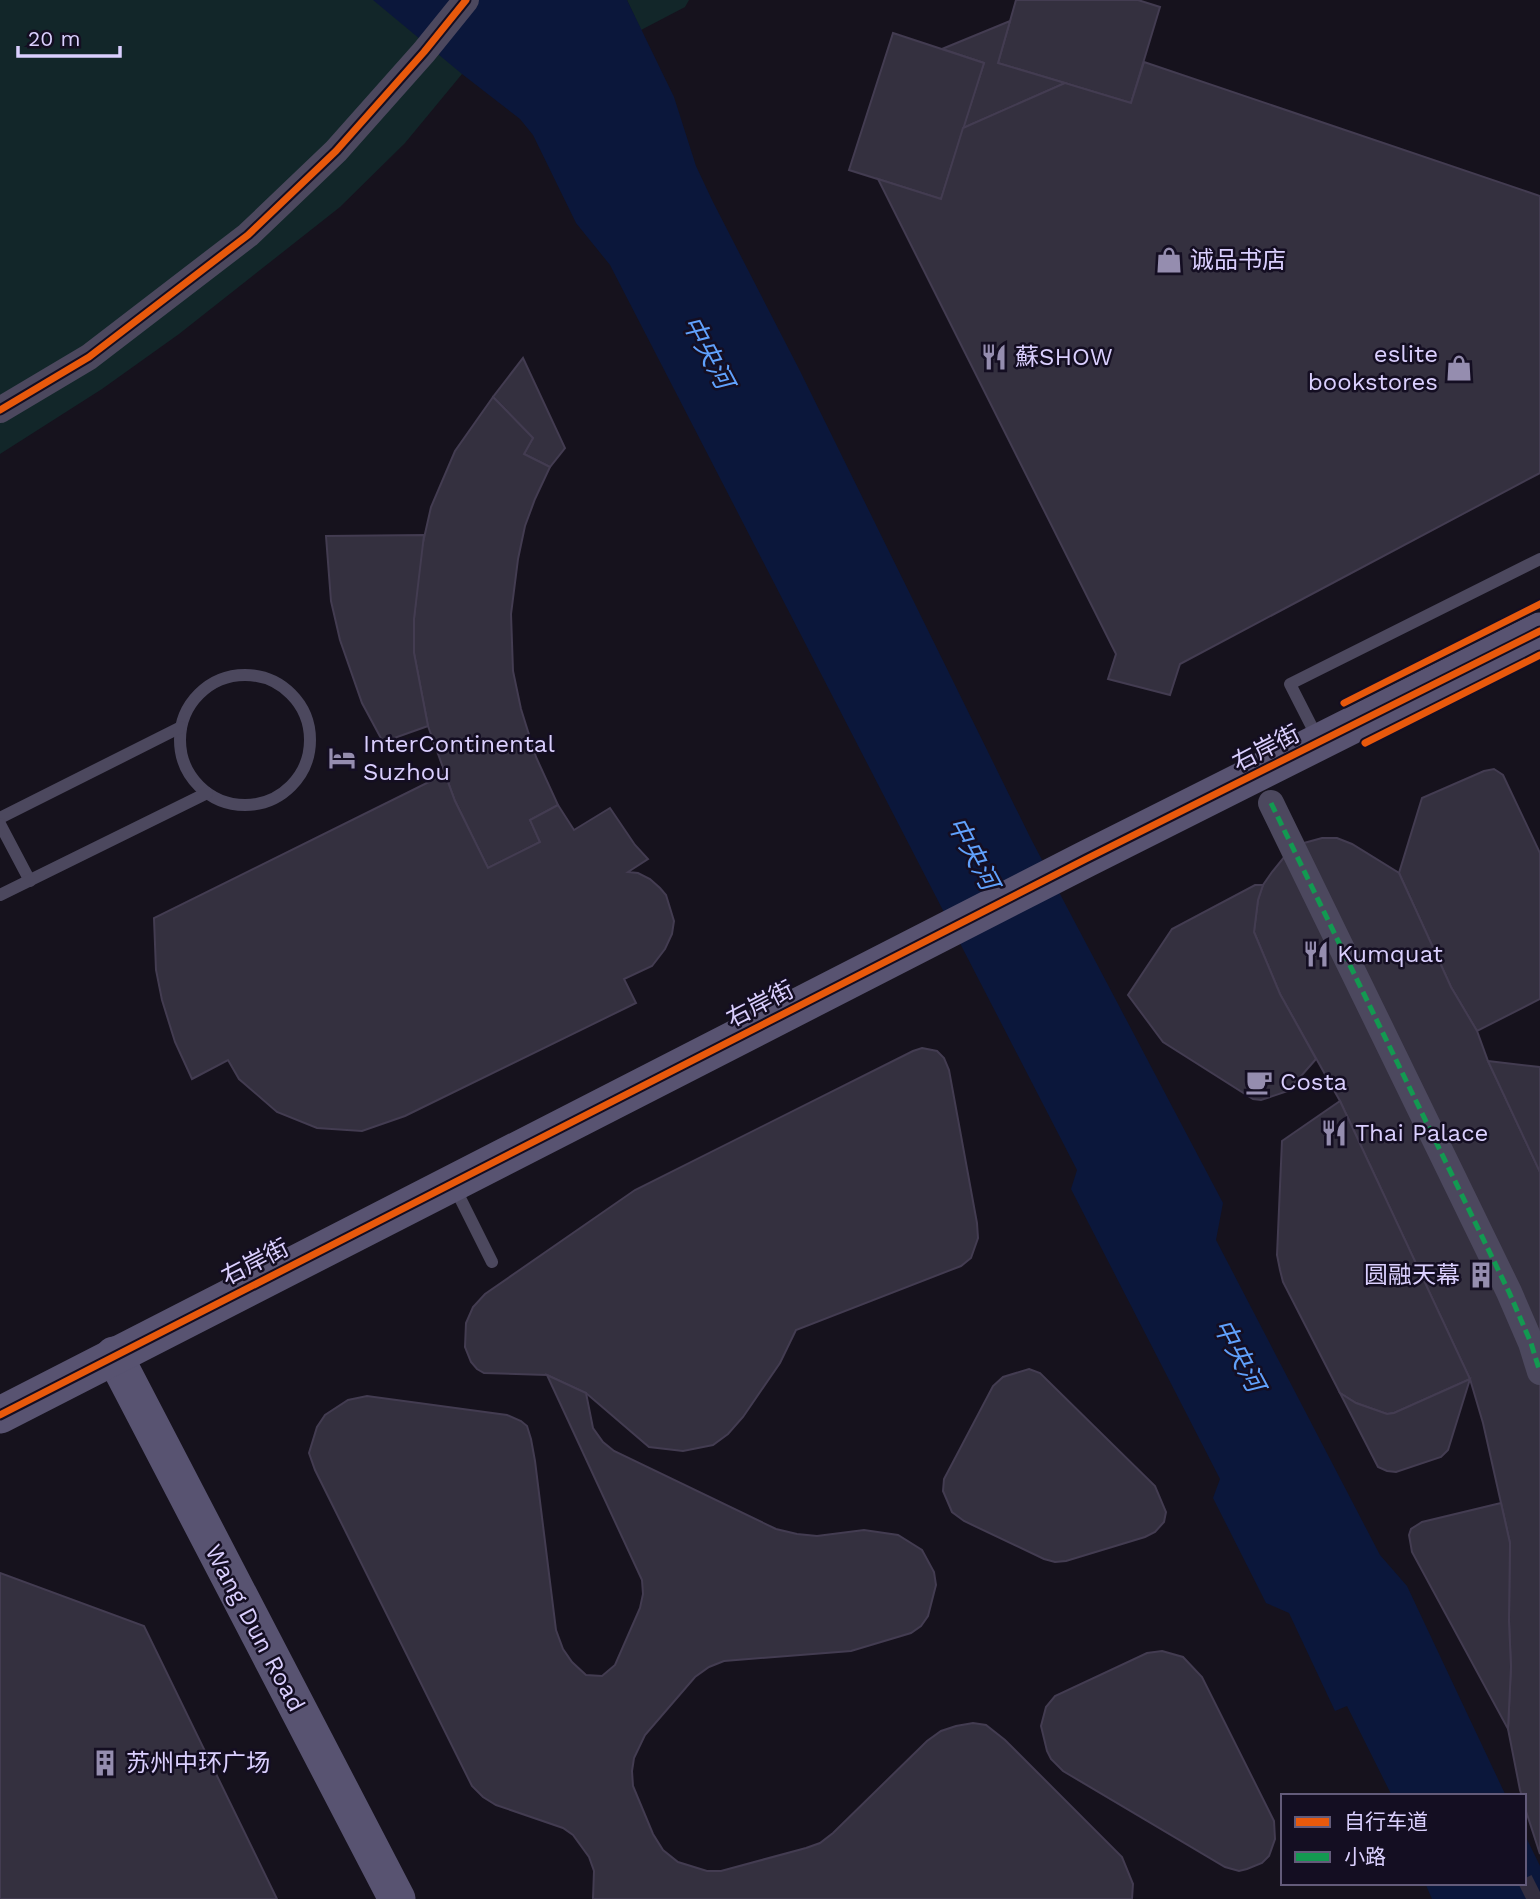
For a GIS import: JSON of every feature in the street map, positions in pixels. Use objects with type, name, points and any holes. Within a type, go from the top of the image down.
[{"type":"street","points":[[0,410],[89,357],[248,235],[335,151],[424,52],[466,0]]},
{"type":"street","name":"右岸街","points":[[0,1415],[1086,859],[1540,631]]},
{"type":"street","points":[[1271,803],[1509,1292],[1540,1372]]},
{"type":"street","name":"Wang Dun Road","points":[[114,1355],[397,1899]]},
{"type":"lane","points":[[1320,743],[1290,684],[1540,559]]},
{"type":"lane","points":[[245,674],[268,678],[287,689],[302,706],[310,727],[310,750],[303,771],[289,789],[271,801],[249,806],[227,803],[206,793],[194,780],[184,763],[180,746],[181,727],[189,706],[204,689],[224,678],[245,674]]},
{"type":"lane","points":[[0,818],[181,727]]},
{"type":"lane","points":[[0,895],[206,793]]},
{"type":"lane","points":[[0,824],[30,881]]},
{"type":"lane","points":[[452,1183],[492,1262]]},
{"type":"green space","points":[[0,0],[516,0],[462,74],[405,143],[340,207],[179,334],[102,389],[0,454]]},
{"type":"green space","points":[[627,0],[689,0],[685,7],[641,30]]},
{"type":"water","name":"中央河","points":[[373,0],[627,0],[674,97],[696,166],[713,202],[799,369],[1031,839],[1223,1203],[1216,1240],[1380,1555],[1407,1586],[1505,1794],[1391,1794],[1347,1706],[1335,1711],[1289,1613],[1266,1603],[1213,1498],[1220,1479],[1071,1189],[1077,1170],[610,265],[576,223],[533,135],[520,119]]},
{"type":"water","points":[[1526,1837],[1540,1866],[1540,1899],[1432,1899],[1426,1885],[1526,1885]]},
{"type":"building","points":[[1016,0],[1138,0],[1160,7],[1131,103],[998,63]]},
{"type":"building","points":[[1010,21],[998,63],[1065,83],[963,128],[984,63],[942,49]]},
{"type":"building","points":[[893,33],[984,63],[941,199],[849,170]]},
{"type":"building","points":[[1144,62],[1540,196],[1540,473],[1180,664],[1170,695],[1108,679],[1116,654],[878,179],[941,199],[963,128],[1065,83],[1131,103]]},
{"type":"building","points":[[523,358],[565,448],[550,467],[524,454],[533,438],[493,397]]},
{"type":"building","points":[[493,397],[533,438],[524,454],[550,467],[525,526],[511,614],[513,671],[521,709],[536,757],[558,805],[530,820],[540,842],[488,868],[455,801],[428,726],[414,653],[414,619],[420,556],[431,507],[455,451]]},
{"type":"building","points":[[424,535],[414,619],[414,653],[428,726],[383,742],[362,703],[340,640],[331,601],[326,536]]},
{"type":"building","points":[[1494,769],[1503,775],[1540,853],[1540,999],[1477,1031],[1451,987],[1399,873],[1422,798]]},
{"type":"building","points":[[445,774],[455,801],[488,868],[540,842],[530,820],[558,805],[574,830],[610,808],[648,859],[628,872],[650,879],[660,888],[666,895],[674,921],[665,949],[652,966],[624,979],[636,1003],[405,1116],[362,1131],[317,1128],[277,1112],[239,1079],[228,1060],[192,1079],[175,1042],[162,1000],[156,970],[154,918]]},
{"type":"building","name":"圆融天幕","points":[[1322,838],[1337,838],[1352,844],[1399,873],[1451,987],[1477,1031],[1488,1061],[1540,1172],[1540,1854],[1526,1811],[1526,1794],[1521,1794],[1520,1790],[1508,1729],[1511,1667],[1510,1543],[1483,1423],[1470,1379],[1340,1101],[1280,994],[1254,932],[1263,885],[1285,856],[1304,843]]},
{"type":"building","points":[[1255,885],[1263,885],[1254,932],[1280,994],[1316,1059],[1288,1091],[1261,1100],[1253,1099],[1163,1042],[1128,995],[1172,929]]},
{"type":"building","points":[[922,1048],[937,1051],[944,1058],[949,1070],[977,1223],[978,1238],[971,1258],[961,1266],[796,1330],[780,1363],[743,1417],[728,1434],[713,1445],[683,1451],[649,1447],[586,1393],[547,1375],[484,1373],[471,1362],[465,1347],[466,1323],[473,1307],[485,1294],[635,1190]]},
{"type":"building","points":[[1488,1061],[1540,1067],[1540,1172]]},
{"type":"building","points":[[1340,1101],[1470,1379],[1394,1413],[1387,1414],[1356,1403],[1340,1393],[1283,1282],[1277,1255],[1282,1141]]},
{"type":"building","points":[[1029,1369],[1040,1373],[1155,1486],[1166,1512],[1164,1522],[1155,1532],[1066,1561],[1055,1562],[964,1521],[952,1512],[943,1491],[944,1479],[993,1386],[1003,1377]]},
{"type":"building","points":[[547,1375],[586,1393],[593,1428],[614,1451],[776,1529],[817,1536],[864,1530],[898,1535],[922,1550],[934,1572],[936,1585],[928,1616],[921,1626],[911,1633],[851,1651],[724,1661],[695,1677],[645,1735],[634,1758],[633,1786],[653,1834],[663,1850],[678,1862],[707,1871],[721,1871],[820,1843],[927,1741],[941,1731],[973,1723],[986,1725],[1005,1740],[1122,1857],[1133,1884],[1132,1899],[593,1899],[594,1871],[589,1857],[573,1835],[563,1828],[496,1805],[472,1786],[309,1453],[317,1427],[325,1415],[348,1400],[367,1396],[507,1415],[521,1421],[527,1426],[535,1461],[556,1630],[563,1649],[572,1662],[586,1675],[602,1676],[615,1665],[640,1608],[642,1580]]},
{"type":"building","points":[[1470,1379],[1448,1450],[1441,1457],[1396,1472],[1378,1467],[1340,1393],[1356,1403],[1387,1414]]},
{"type":"building","points":[[1501,1503],[1510,1543],[1511,1667],[1508,1729],[1412,1552],[1409,1535],[1411,1529],[1422,1522]]},
{"type":"building","name":"苏州中环广场","points":[[0,1573],[144,1626],[277,1899],[0,1899]]},
{"type":"building","points":[[1162,1651],[1183,1657],[1202,1677],[1274,1821],[1275,1839],[1269,1856],[1262,1863],[1239,1871],[1225,1867],[1063,1771],[1047,1751],[1041,1726],[1046,1707],[1055,1696],[1147,1653]]},
{"type":"tunnel","points":[[1526,1899],[1540,1892]]},
{"type":"marked path","points":[[1271,803],[1509,1292],[1540,1372]]},
{"type":"cycle path","points":[[0,410],[89,357],[248,235],[336,151],[466,0]]},
{"type":"cycle path","points":[[1344,703],[1540,604]]},
{"type":"cycle path","points":[[0,1415],[1086,859],[1540,631]]},
{"type":"cycle path","points":[[1365,743],[1540,655]]},
{"type":"place","name":"诚品书店","points":[[1169,260]]},
{"type":"place","name":"蘇SHOW","points":[[994,357]]},
{"type":"place","name":"eslite bookstores","points":[[1459,368]]},
{"type":"place","name":"InterContinental Suzhou","points":[[342,758]]},
{"type":"place","name":"Kumquat","points":[[1316,954]]},
{"type":"place","name":"Costa","points":[[1259,1082]]},
{"type":"place","name":"Thai Palace","points":[[1334,1133]]},
{"type":"place","name":"圆融天幕","points":[[1481,1275]]},
{"type":"place","name":"苏州中环广场","points":[[105,1763]]}]
